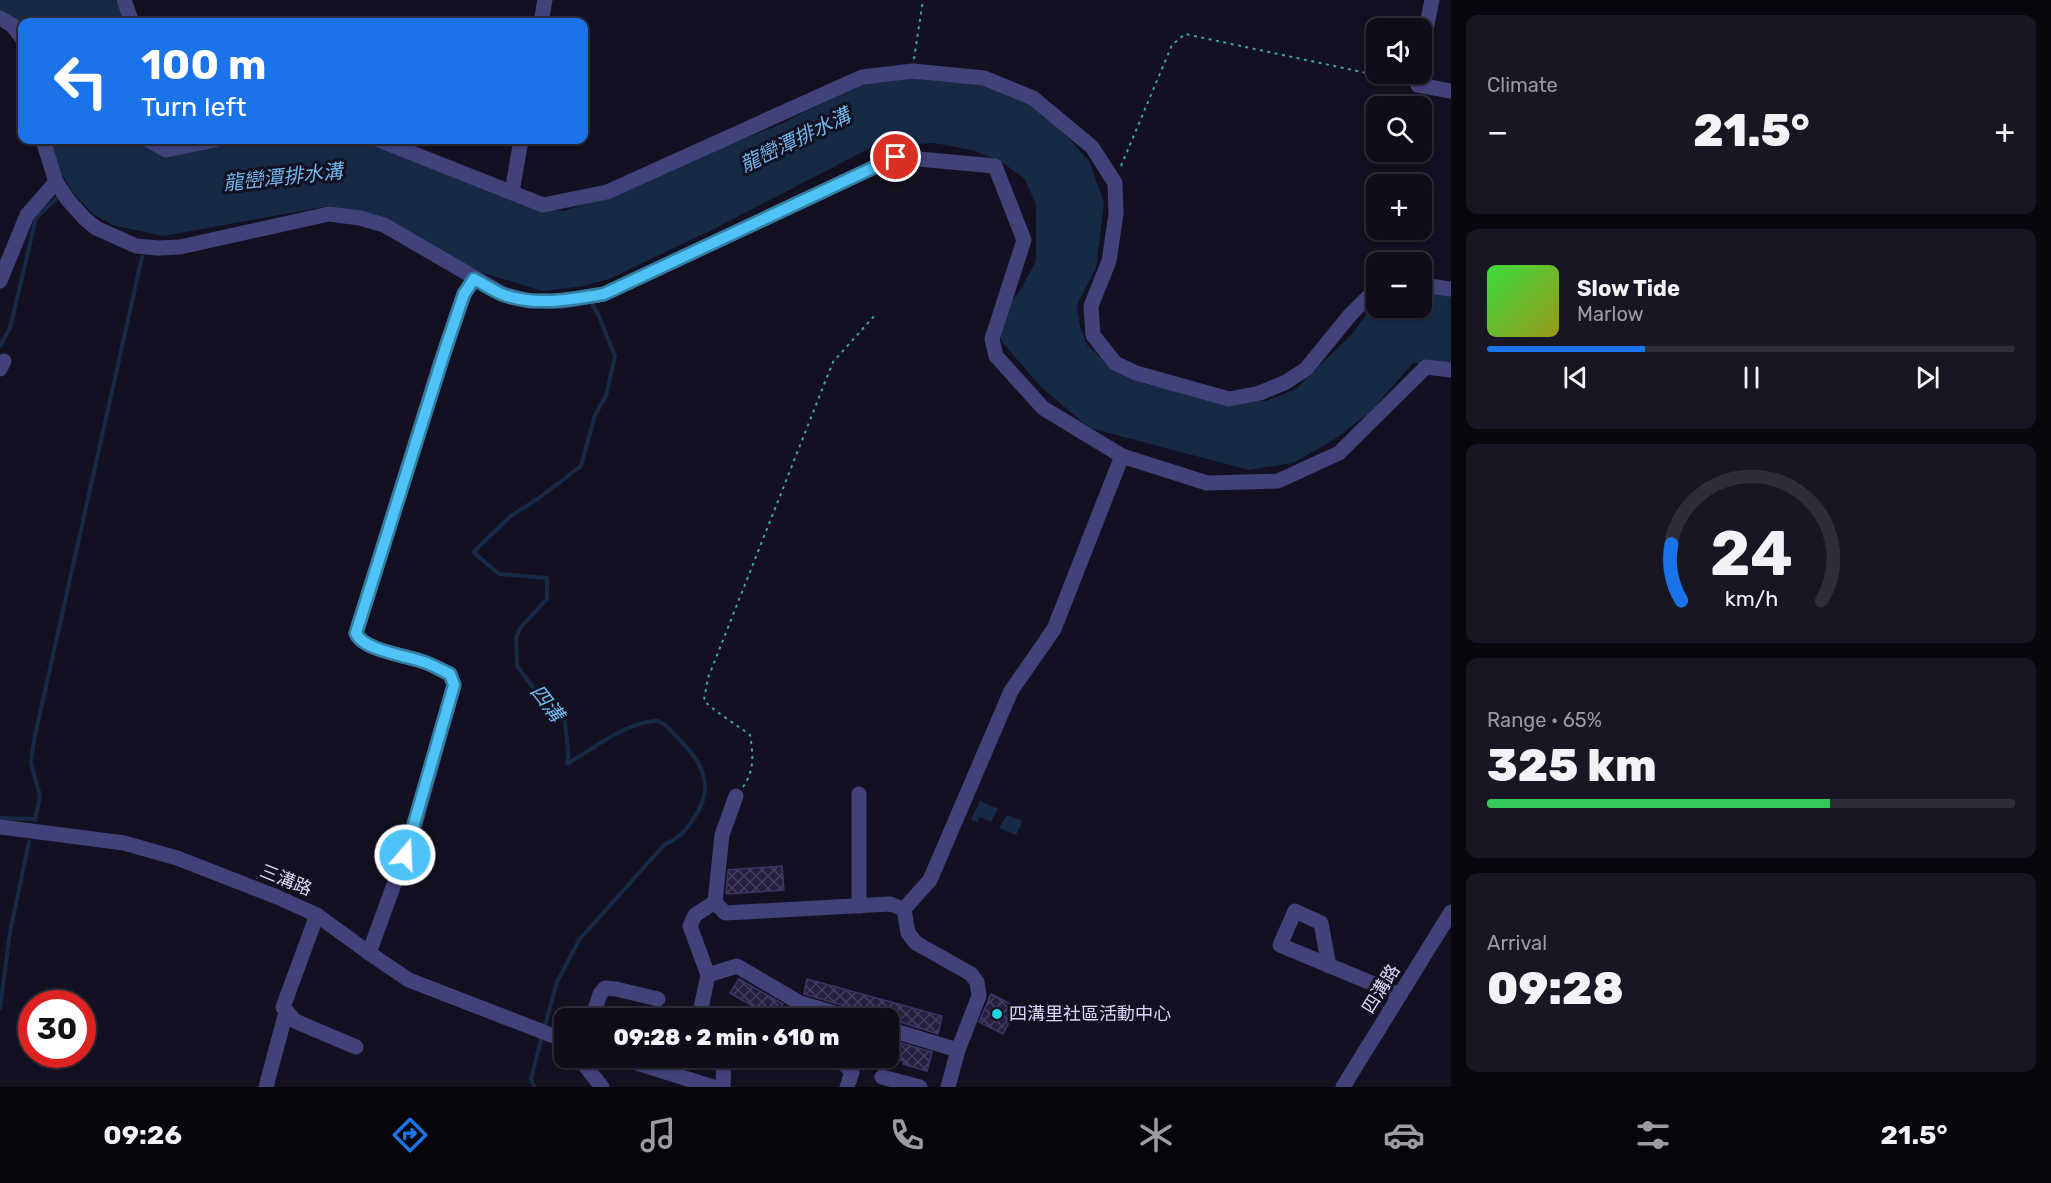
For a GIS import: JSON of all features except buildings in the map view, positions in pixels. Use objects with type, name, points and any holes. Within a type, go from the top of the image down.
[{"type":"street","points":[[124,0],[131,18]]},
{"type":"street","points":[[542,18],[545,0]]},
{"type":"street","points":[[1428,18],[1432,0]]},
{"type":"street","points":[[0,18],[12,25],[18,33]]},
{"type":"street","points":[[390,144],[543,205],[608,192],[862,77],[913,71],[984,78],[1033,98],[1092,147],[1115,183],[1116,214],[1109,261],[1091,306],[1093,335],[1114,363],[1136,373],[1229,399],[1260,393],[1286,382],[1306,369],[1366,299]]},
{"type":"street","points":[[1432,84],[1451,91]]},
{"type":"street","points":[[44,144],[56,182],[85,219],[96,228],[136,246],[180,247],[329,214],[384,225],[503,294],[529,301],[562,302],[604,294],[896,157],[995,166],[1024,240],[992,339],[996,356],[1043,408],[1122,456],[1207,483],[1278,481],[1340,453],[1426,367],[1451,370]]},
{"type":"street","points":[[155,144],[166,150],[195,144]]},
{"type":"street","points":[[519,195],[521,144]]},
{"type":"street","points":[[0,281],[27,215],[56,182]]},
{"type":"street","points":[[369,953],[412,835],[454,685],[450,674],[425,662],[368,644],[358,638],[356,633],[443,354],[464,294],[474,279]]},
{"type":"street","points":[[1432,286],[1451,289]]},
{"type":"street","points":[[904,909],[930,880],[1011,691],[1054,630],[1122,456]]},
{"type":"street","points":[[859,794],[859,906]]},
{"type":"street","points":[[736,796],[722,834],[715,902],[725,913],[891,904],[904,909]]},
{"type":"street","name":"三溝路","points":[[0,827],[124,843],[177,858],[317,915],[410,980],[554,1036]]},
{"type":"street","points":[[701,1008],[708,975],[690,926],[695,915],[715,902]]},
{"type":"street","points":[[904,909],[908,933],[916,943],[971,974],[976,982],[979,996],[958,1050],[948,1087]]},
{"type":"street","name":"四溝路","points":[[1343,1087],[1451,912]]},
{"type":"street","points":[[317,915],[282,1007],[295,1021],[356,1047]]},
{"type":"street","points":[[708,975],[737,966],[800,1003],[817,1008]]},
{"type":"street","points":[[1329,966],[1400,996]]},
{"type":"street","points":[[595,1008],[600,994],[605,988],[658,999]]},
{"type":"street","points":[[266,1087],[286,1012]]},
{"type":"street","points":[[899,1032],[958,1050]]},
{"type":"street","points":[[587,1068],[602,1087]]},
{"type":"street","points":[[653,1068],[713,1087]]},
{"type":"street","points":[[723,1087],[724,1068]]},
{"type":"street","points":[[848,1068],[852,1072],[848,1087]]},
{"type":"street","points":[[882,1077],[920,1087]]},
{"type":"path","points":[[913,71],[923,0]]},
{"type":"path","points":[[1115,183],[1130,141],[1172,45],[1185,34],[1366,69]]},
{"type":"path","points":[[736,796],[751,776],[753,756],[750,735],[707,705],[704,700],[708,678],[833,362],[876,314]]},
{"type":"water","points":[[0,0],[115,0],[125,18],[18,18],[18,38],[0,13]]},
{"type":"water","name":"龍巒潭排水溝","points":[[904,73],[1008,89],[1052,120],[1089,161],[1104,202],[1096,268],[1077,305],[1080,327],[1087,345],[1104,361],[1145,384],[1236,401],[1266,401],[1296,389],[1351,335],[1366,315],[1366,318],[1432,318],[1432,289],[1451,296],[1451,365],[1413,363],[1370,412],[1335,439],[1293,463],[1249,470],[1090,428],[1042,388],[1002,342],[996,321],[1019,292],[1036,261],[1036,204],[1024,178],[1000,161],[972,150],[934,143],[872,147],[710,231],[609,279],[584,286],[543,291],[480,272],[373,214],[329,206],[163,236],[113,225],[93,214],[75,195],[60,172],[50,144],[153,144],[168,152],[231,144],[372,144],[392,147],[537,205],[564,211],[781,124],[873,80]]},
{"type":"water","points":[[980,801],[998,809],[991,822],[980,817],[977,822],[971,820]]},
{"type":"water","points":[[1007,815],[1023,821],[1016,835],[999,828]]},
{"type":"waterway","points":[[0,346],[10,328],[36,218],[56,199]]},
{"type":"waterway","points":[[35,820],[40,796],[31,763],[34,740],[142,257]]},
{"type":"waterway","name":"四溝","points":[[544,1029],[557,982],[579,940],[664,845],[684,831],[701,806],[705,784],[699,764],[692,754],[668,727],[656,721],[642,723],[619,732],[567,764],[565,721],[534,689],[517,666],[516,637],[521,627],[547,599],[547,578],[499,574],[473,552],[511,516],[581,466],[595,415],[606,396],[615,356],[598,314],[589,299]]},
{"type":"waterway","points":[[0,818],[35,819]]},
{"type":"waterway","points":[[0,1008],[10,932],[29,842]]},
{"type":"waterway","name":"四溝","points":[[534,1087],[531,1079],[542,1036]]},
{"type":"place","name":"四溝里社區活動中心","points":[[997,1014]]},
{"type":"route","points":[[405,855],[454,685],[450,674],[425,662],[368,644],[358,638],[356,633],[446,347],[464,294],[474,279],[503,294],[529,301],[562,302],[604,294],[896,157]]}]
